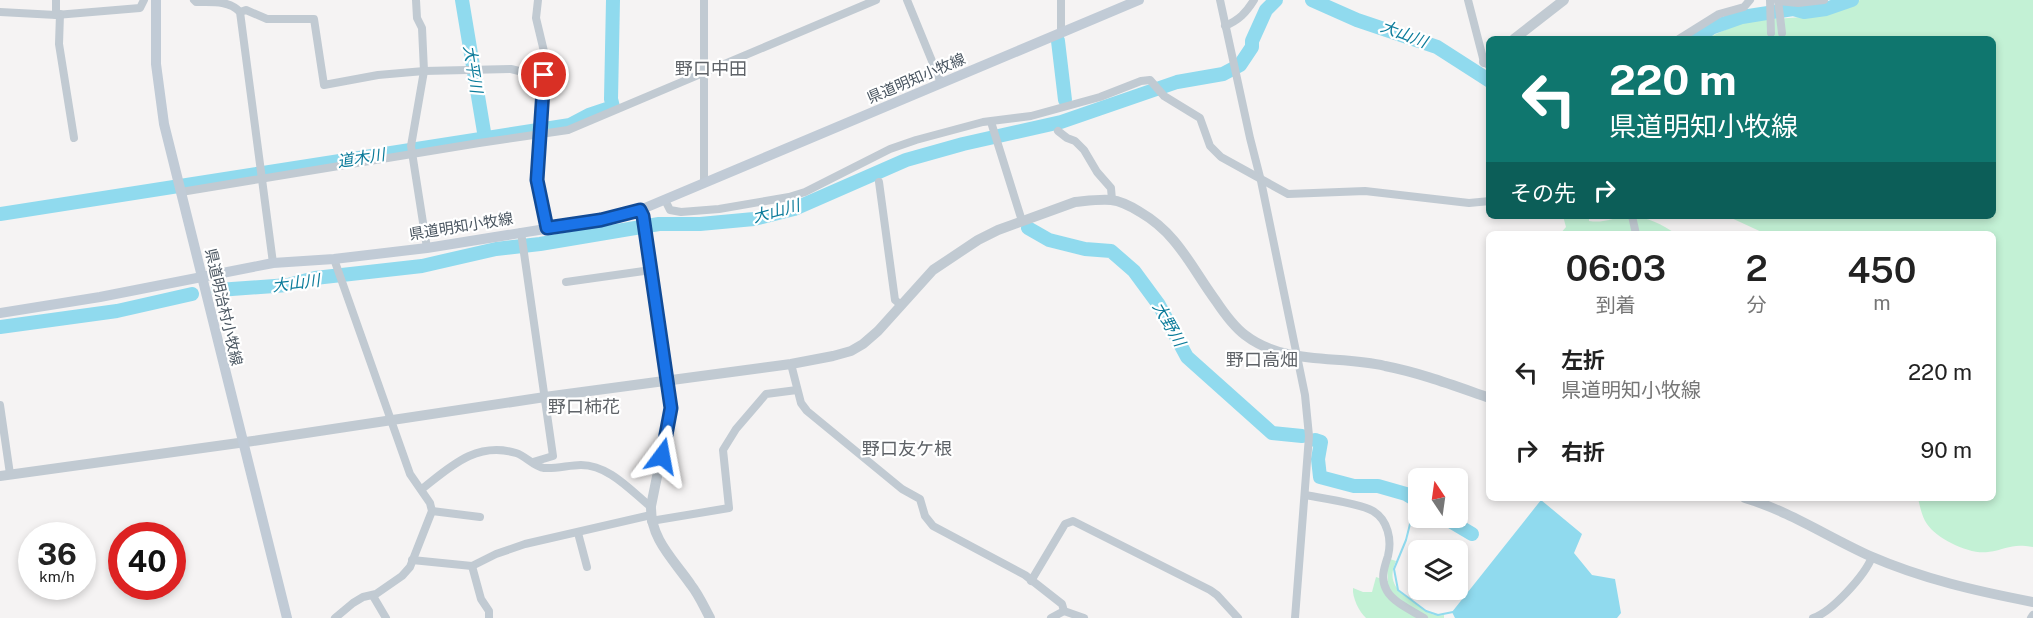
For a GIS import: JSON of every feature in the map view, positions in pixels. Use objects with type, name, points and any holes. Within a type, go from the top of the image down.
[{"type":"main road","name":"県道明治村小牧線","points":[[156,0],[156,64],[164,124],[287,618]]},
{"type":"main road","name":"県道明知小牧線","points":[[0,313],[100,297],[273,263],[335,263],[641,213],[704,182],[1139,0]]},
{"type":"street","points":[[56,0],[59,44],[74,138]]},
{"type":"street","points":[[0,12],[58,14],[140,8],[144,0]]},
{"type":"street","points":[[194,0],[196,2],[220,2],[240,12],[273,263]]},
{"type":"street","points":[[416,0],[417,18],[422,28],[424,71],[412,151],[427,248]]},
{"type":"street","points":[[538,0],[536,18],[547,64],[544,75],[537,187],[547,228]]},
{"type":"street","points":[[704,0],[704,182]]},
{"type":"street","points":[[180,187],[412,151],[568,130],[876,0]]},
{"type":"street","points":[[907,0],[942,83]]},
{"type":"street","points":[[1061,0],[1061,33]]},
{"type":"street","points":[[1220,0],[1261,181],[1305,395],[1309,428],[1295,618]]},
{"type":"street","points":[[1225,26],[1238,20],[1254,0]]},
{"type":"street","points":[[1468,0],[1486,56]]},
{"type":"street","points":[[1518,36],[1564,0]]},
{"type":"street","points":[[1684,36],[1719,14],[1744,7],[1750,0]]},
{"type":"street","points":[[1772,33],[1775,3],[1824,0]]},
{"type":"street","points":[[240,12],[246,10],[267,19],[314,18],[324,85],[378,75],[424,71],[511,69],[544,75]]},
{"type":"street","points":[[1775,18],[1782,33]]},
{"type":"street","points":[[665,200],[670,210],[681,212],[719,209],[789,197],[805,192],[890,149],[969,125],[992,124],[1030,116],[1100,97],[1141,81],[1150,80],[1161,94],[1200,118],[1210,146],[1221,157],[1288,194],[1365,191],[1469,203],[1486,201]]},
{"type":"street","points":[[992,124],[1022,221]]},
{"type":"street","points":[[1058,131],[1075,141],[1084,150],[1096,172],[1111,188],[1112,200]]},
{"type":"street","points":[[879,182],[896,300],[901,304]]},
{"type":"street","points":[[0,405],[5,475],[791,364],[851,351],[862,344],[878,332],[933,270],[998,230],[1075,202],[1112,200],[1154,219],[1184,251],[1225,314],[1245,335],[1277,352],[1296,357],[1384,365],[1486,397]]},
{"type":"street","points":[[641,213],[668,381],[671,417],[651,514]]},
{"type":"street","points":[[521,234],[553,456],[533,462]]},
{"type":"street","points":[[335,263],[410,474],[430,502],[432,511],[410,567],[394,583],[373,596],[363,597],[335,618]]},
{"type":"street","points":[[566,282],[650,266]]},
{"type":"street","points":[[791,364],[801,403],[817,420],[902,489],[920,499],[925,516],[933,526],[1025,575],[1062,604],[1058,615],[1084,618]]},
{"type":"street","points":[[412,560],[472,566],[496,554],[525,544],[651,514],[729,508],[723,450],[730,436],[766,394],[797,390]]},
{"type":"street","points":[[422,489],[456,461],[467,456],[502,449],[520,454],[540,468],[579,465],[599,469],[634,491],[651,514],[666,552],[691,584],[710,618]]},
{"type":"street","points":[[1305,495],[1373,511],[1389,532],[1390,545],[1383,568],[1383,581],[1387,592],[1395,600],[1424,618]]},
{"type":"street","points":[[1753,501],[1773,508],[1872,556],[1928,579],[1972,591],[2033,602]]},
{"type":"street","points":[[432,511],[480,517]]},
{"type":"street","points":[[1031,581],[1065,524],[1073,520],[1210,590],[1238,618]]},
{"type":"street","points":[[578,533],[587,567]]},
{"type":"street","points":[[1813,618],[1830,609],[1860,578],[1872,556]]},
{"type":"street","points":[[472,566],[481,599],[489,611],[489,618]]},
{"type":"street","points":[[373,596],[386,618]]},
{"type":"green space","points":[[1860,0],[2033,0],[2033,547],[2014,546],[1981,552],[1954,545],[1938,535],[1927,524],[1919,501],[1996,501],[1996,231],[1760,231],[1734,219],[1996,219],[1996,36],[1712,36],[1745,21],[1816,16]]},
{"type":"green space","points":[[1564,219],[1603,221],[1647,219],[1671,231],[1563,231],[1566,227]]},
{"type":"green space","points":[[1390,559],[1396,561],[1392,575],[1399,591],[1408,600],[1431,614],[1444,615],[1444,618],[1366,618],[1355,600],[1353,588],[1363,592],[1372,592],[1376,577],[1388,581],[1387,568]]},
{"type":"water","points":[[1540,501],[1582,534],[1574,553],[1592,575],[1615,579],[1621,613],[1617,618],[1455,618],[1452,612],[1462,600],[1468,600],[1468,592]]},
{"type":"waterway","name":"大平川","points":[[462,0],[485,138]]},
{"type":"waterway","name":"道木川","points":[[0,214],[570,125],[589,115],[613,107],[611,99],[613,0]]},
{"type":"waterway","name":"大山川","points":[[218,290],[288,285],[315,278],[422,266],[496,249],[659,224],[700,224],[754,219],[794,209],[906,160],[963,144],[1061,122],[1177,82],[1223,74],[1240,65],[1252,47],[1252,41],[1266,10],[1276,0]]},
{"type":"waterway","name":"大山川","points":[[1312,0],[1357,20],[1437,47],[1486,78]]},
{"type":"waterway","name":"大山川","points":[[1700,36],[1711,28],[1742,17],[1793,9],[1804,12],[1826,9],[1852,0]]},
{"type":"waterway","points":[[1058,41],[1065,100]]},
{"type":"waterway","name":"大野川","points":[[1028,228],[1049,240],[1085,249],[1111,251],[1134,271],[1159,305],[1187,357],[1272,433],[1302,436]]},
{"type":"waterway","name":"大山川","points":[[0,327],[117,311],[192,294]]},
{"type":"waterway","name":"大野川","points":[[1315,440],[1321,442],[1318,459],[1320,477],[1354,486],[1378,486],[1408,495]]},
{"type":"waterway","points":[[1406,494],[1411,509],[1410,524],[1394,569],[1398,590],[1426,611],[1438,615],[1453,612]]},
{"type":"waterway","name":"大野川","points":[[1462,528],[1472,534]]},
{"type":"district","name":"野口中田","points":[[711,68]]},
{"type":"district","name":"野口高畑","points":[[1262,359]]},
{"type":"district","name":"野口柿花","points":[[584,406]]},
{"type":"district","name":"野口友ケ根","points":[[907,448]]},
{"type":"route","points":[[544,75],[537,187],[547,228],[601,220],[640,210],[643,216],[671,408],[662,456]]}]
